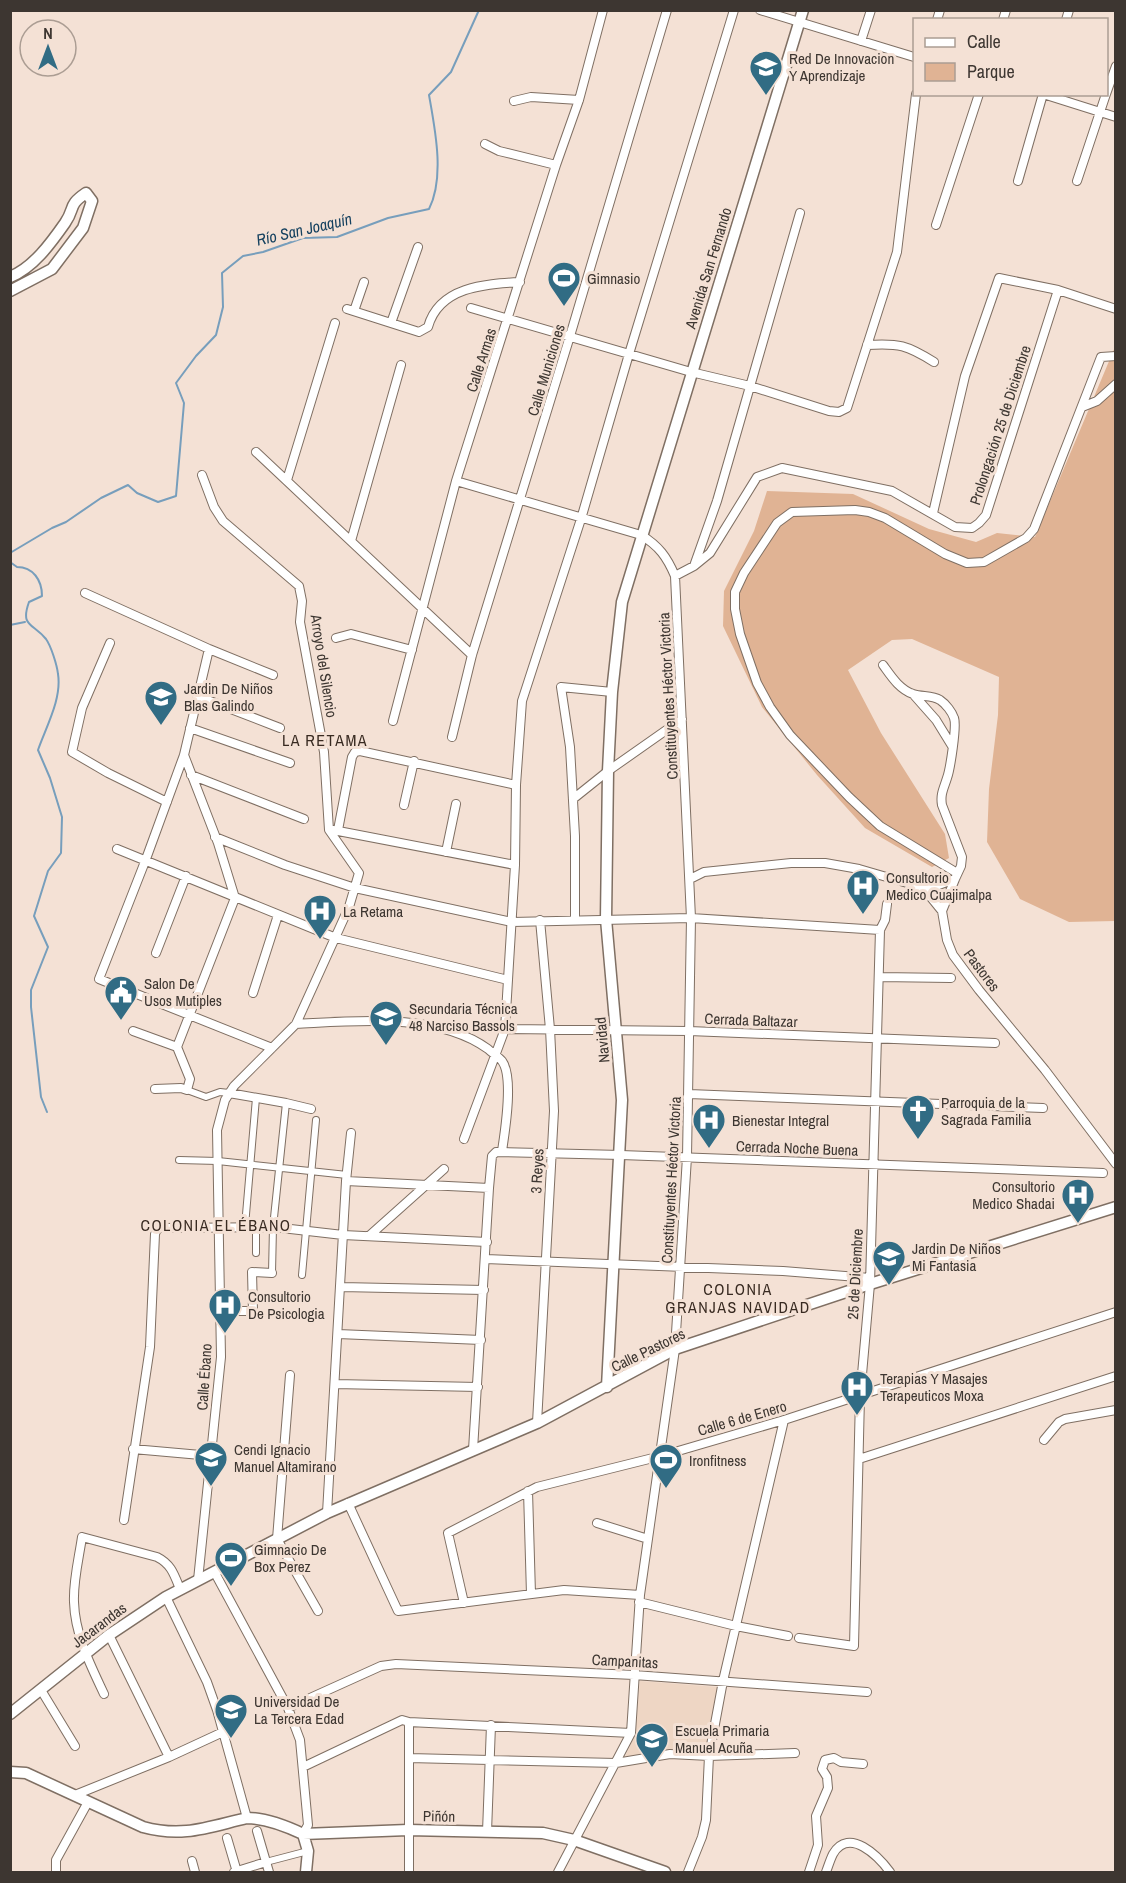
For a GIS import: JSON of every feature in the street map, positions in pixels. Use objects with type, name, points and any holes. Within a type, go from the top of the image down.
[{"type":"street","name":"Calle Armas","points":[[393,721],[456,481],[509,318],[555,165],[579,100],[603,10]]},
{"type":"street","name":"Calle Municiones","points":[[452,737],[472,655],[667,10]]},
{"type":"street","points":[[464,1139],[505,1029],[522,701],[581,519],[734,10]]},
{"type":"street","points":[[760,10],[913,56]]},
{"type":"street","name":"Avenida San Fernando","points":[[612,692],[622,602],[803,10]]},
{"type":"street","points":[[861,41],[871,10]]},
{"type":"street","points":[[1108,88],[1116,66]]},
{"type":"street","points":[[471,308],[839,412],[847,408],[897,252],[916,96]]},
{"type":"street","points":[[936,225],[978,96]]},
{"type":"street","points":[[1018,181],[1042,96]]},
{"type":"street","points":[[1049,96],[1116,117]]},
{"type":"street","points":[[1077,181],[1105,96]]},
{"type":"street","points":[[514,101],[531,97],[579,100]]},
{"type":"street","points":[[485,144],[499,151],[555,165]]},
{"type":"street","points":[[10,277],[23,272],[40,254],[66,220],[73,202],[86,193],[93,201],[83,228],[52,269],[10,291]]},
{"type":"street","points":[[694,567],[717,501],[800,213]]},
{"type":"street","points":[[391,323],[418,247]]},
{"type":"street","points":[[933,513],[965,376],[999,278],[1058,290],[1116,309]]},
{"type":"street","points":[[364,282],[350,310],[420,332],[428,327],[431,315],[444,300],[468,288],[520,282]]},
{"type":"street","name":"Prolongación 25 de Diciembre","points":[[675,576],[694,567],[710,553],[757,477],[782,468],[892,491],[955,527],[972,528],[979,523],[986,514],[1058,290]]},
{"type":"street","points":[[287,480],[335,323]]},
{"type":"street","points":[[867,345],[893,343],[913,348],[934,362]]},
{"type":"street","points":[[956,876],[880,826],[790,735],[770,707],[757,683],[740,634],[735,609],[735,592],[744,573],[777,523],[792,512],[855,510],[869,512],[885,518],[945,554],[967,563],[984,562],[1026,538],[1034,529],[1101,357],[1116,356]]},
{"type":"street","points":[[351,541],[401,365]]},
{"type":"street","points":[[1082,407],[1097,401],[1116,384]]},
{"type":"street","points":[[256,452],[472,655]]},
{"type":"street","name":"Arroyo del Silencio","points":[[202,475],[214,507],[223,521],[299,586],[302,601],[300,622],[324,752],[334,830]]},
{"type":"street","points":[[456,481],[641,535],[662,550],[675,576]]},
{"type":"street","name":"Constituyentes Héctor Victoria","points":[[558,1872],[631,1733],[639,1599],[675,1349],[687,1157],[691,918],[675,576]]},
{"type":"street","points":[[85,593],[273,675]]},
{"type":"street","points":[[336,638],[351,634],[412,650]]},
{"type":"street","points":[[110,643],[82,708],[72,752],[167,802]]},
{"type":"street","points":[[209,649],[184,755],[99,979],[272,1047]]},
{"type":"street","points":[[883,666],[900,687],[913,694],[936,720],[952,746]]},
{"type":"street","points":[[575,920],[570,747],[561,687],[612,692]]},
{"type":"street","name":"Navidad","points":[[607,1387],[621,1155],[622,1100],[606,919],[608,771],[612,692]]},
{"type":"street","points":[[913,694],[940,700],[955,719],[948,776],[940,797],[962,857],[942,911]]},
{"type":"street","points":[[197,696],[280,728]]},
{"type":"street","points":[[573,799],[608,771],[682,719]]},
{"type":"street","points":[[190,728],[290,763]]},
{"type":"street","points":[[502,1151],[507,1104],[507,1076],[502,1060],[465,1036],[424,1025],[357,1021],[296,1024],[336,938],[356,888],[359,873],[334,830],[355,752],[360,750],[516,784]]},
{"type":"street","points":[[184,755],[235,898],[177,1047],[189,1079],[188,1090]]},
{"type":"street","points":[[404,805],[414,761]]},
{"type":"street","points":[[191,775],[304,819]]},
{"type":"street","points":[[446,852],[456,804]]},
{"type":"street","points":[[334,830],[515,865]]},
{"type":"street","points":[[215,837],[285,865],[356,888],[512,922],[691,918],[880,930]]},
{"type":"street","points":[[117,849],[336,938],[508,980]]},
{"type":"street","points":[[690,879],[704,872],[791,863],[825,864],[859,869],[925,890],[956,876]]},
{"type":"street","points":[[156,953],[186,876]]},
{"type":"street","name":"Pastores","points":[[925,890],[942,911],[947,940],[953,955],[1045,1070],[1116,1164]]},
{"type":"street","name":"25 de Diciembre","points":[[799,1638],[854,1646],[860,1397],[870,1281],[880,930],[885,920],[886,904]]},
{"type":"street","points":[[253,993],[278,915]]},
{"type":"street","name":"3 Reyes","points":[[537,1423],[554,1111],[550,1029],[540,920]]},
{"type":"street","points":[[879,977],[951,978]]},
{"type":"street","name":"Calle Ébano","points":[[198,1580],[221,1357],[217,1130],[225,1100],[234,1086],[296,1024]]},
{"type":"street","name":"Cerrada Baltazar","points":[[505,1029],[689,1031],[995,1044]]},
{"type":"street","points":[[132,1031],[177,1047]]},
{"type":"street","points":[[155,1089],[181,1088],[206,1096],[220,1092],[311,1109]]},
{"type":"street","points":[[689,1094],[1043,1108]]},
{"type":"street","points":[[245,1226],[256,1098]]},
{"type":"street","points":[[220,1311],[253,1311],[252,1272],[272,1273],[273,1227],[286,1103]]},
{"type":"street","points":[[302,1275],[316,1120]]},
{"type":"street","points":[[327,1513],[346,1178],[351,1134]]},
{"type":"street","name":"Cerrada Noche Buena","points":[[489,1188],[492,1156],[502,1151],[1103,1173]]},
{"type":"street","points":[[179,1160],[218,1161],[311,1171],[346,1178],[489,1188],[473,1450]]},
{"type":"street","points":[[369,1236],[444,1168]]},
{"type":"street","name":"Calle Pastores","points":[[215,1573],[348,1503],[537,1423],[675,1349],[870,1281],[1116,1207]]},
{"type":"street","points":[[124,1520],[150,1347],[157,1229],[161,1227],[256,1226],[343,1235],[487,1242]]},
{"type":"street","points":[[256,1226],[256,1253]]},
{"type":"street","points":[[486,1259],[680,1268],[783,1270],[870,1281]]},
{"type":"street","points":[[341,1287],[484,1290]]},
{"type":"street","name":"Calle 6 de Enero","points":[[464,1603],[448,1533],[528,1491],[549,1483],[661,1456],[860,1397],[1116,1312]]},
{"type":"street","points":[[338,1334],[481,1340]]},
{"type":"street","points":[[290,1375],[277,1539],[318,1611]]},
{"type":"street","points":[[859,1459],[1116,1376]]},
{"type":"street","points":[[335,1384],[478,1387]]},
{"type":"street","points":[[1044,1440],[1059,1422],[1065,1419],[1116,1410]]},
{"type":"street","points":[[688,1872],[706,1820],[709,1756],[723,1681],[784,1420]]},
{"type":"street","points":[[133,1449],[212,1456]]},
{"type":"street","points":[[528,1491],[531,1594]]},
{"type":"street","points":[[348,1503],[398,1611],[564,1590],[639,1599],[736,1626],[788,1636]]},
{"type":"street","points":[[597,1523],[648,1539]]},
{"type":"street","points":[[104,1694],[85,1654],[76,1619],[74,1600],[82,1537],[157,1557],[172,1569],[180,1589]]},
{"type":"street","points":[[215,1573],[288,1708],[300,1740],[308,1825],[303,1834],[308,1851],[306,1872]]},
{"type":"street","name":"Jacarandas","points":[[10,1714],[109,1635],[166,1597],[215,1573]]},
{"type":"street","points":[[166,1597],[207,1682],[247,1818]]},
{"type":"street","points":[[109,1635],[169,1757]]},
{"type":"street","name":"Campanitas","points":[[288,1708],[381,1666],[396,1664],[634,1675],[867,1692]]},
{"type":"street","points":[[41,1690],[75,1746]]},
{"type":"street","points":[[303,1767],[397,1721],[631,1733]]},
{"type":"street","points":[[409,1722],[409,1872]]},
{"type":"street","points":[[487,1832],[491,1725]]},
{"type":"street","points":[[75,1795],[169,1757],[223,1732]]},
{"type":"street","points":[[409,1758],[616,1763],[670,1754],[709,1756],[795,1753]]},
{"type":"street","points":[[809,1872],[818,1845],[816,1816],[828,1788],[827,1777],[822,1769],[825,1760],[834,1758],[842,1762],[863,1764]]},
{"type":"street","points":[[10,1772],[26,1773],[143,1827],[160,1832],[189,1832],[254,1818],[303,1834]]},
{"type":"street","points":[[56,1872],[56,1860],[88,1802]]},
{"type":"street","name":"Piñón","points":[[303,1834],[408,1830],[543,1833],[574,1840],[665,1872]]},
{"type":"street","points":[[257,1831],[269,1872]]},
{"type":"street","points":[[227,1838],[236,1872],[308,1851]]},
{"type":"street","points":[[826,1872],[836,1850],[850,1843],[865,1847],[890,1872]]},
{"type":"street","points":[[192,1861],[195,1872]]},
{"type":"shaded area","name":"Escuela Primaria Manuel Acuña","points":[[640,1681],[717,1687],[706,1752],[625,1757],[635,1735]]},
{"type":"green space","points":[[1115,347],[1115,921],[1069,922],[1020,899],[987,842],[989,789],[998,715],[999,677],[912,639],[892,640],[848,670],[881,733],[945,834],[949,858],[932,867],[865,828],[817,775],[762,707],[723,626],[724,591],[754,531],[767,491],[853,494],[929,529],[976,542],[997,533],[1035,537]]},
{"type":"waterway","name":"Río San Joaquín","points":[[10,553],[66,522],[101,498],[128,485],[137,493],[158,502],[176,496],[184,403],[176,383],[196,356],[216,335],[223,307],[222,273],[243,256],[263,252],[303,238],[337,237],[388,218],[429,209],[434,196],[438,168],[429,95],[451,72],[479,10]]},
{"type":"waterway","name":"Río San Joaquín","points":[[10,562],[17,567],[28,569],[38,580],[42,596],[29,602],[26,616],[29,624],[48,642],[54,656],[59,684],[56,703],[38,750],[50,778],[62,817],[61,853],[48,871],[34,916],[48,947],[31,990],[41,1097],[47,1112]]},
{"type":"waterway","points":[[10,625],[25,622]]},
{"type":"place","name":"Red De Innovacion Y Aprendizaje","points":[[766,96]]},
{"type":"place","name":"Gimnasio","points":[[564,307]]},
{"type":"place","name":"Jardin De Niños Blas Galindo","points":[[161,726]]},
{"type":"place","name":"Consultorio Medico Cuajimalpa","points":[[863,915]]},
{"type":"place","name":"La Retama","points":[[320,940]]},
{"type":"place","name":"Salon De Usos Mutiples","points":[[121,1021]]},
{"type":"place","name":"Secundaria Técnica 48 Narciso Bassols","points":[[386,1046]]},
{"type":"place","name":"Parroquia de la Sagrada Familia","points":[[918,1140]]},
{"type":"place","name":"Bienestar Integral","points":[[709,1149]]},
{"type":"place","name":"Consultorio Medico Shadai","points":[[1078,1224]]},
{"type":"place","name":"Jardin De Niños Mi Fantasia","points":[[889,1286]]},
{"type":"place","name":"Consultorio De Psicologia","points":[[225,1334]]},
{"type":"place","name":"Terapias Y Masajes Terapeuticos Moxa","points":[[857,1416]]},
{"type":"place","name":"Cendi Ignacio Manuel Altamirano","points":[[211,1487]]},
{"type":"place","name":"Ironfitness","points":[[666,1489]]},
{"type":"place","name":"Gimnacio De Box Perez","points":[[231,1587]]},
{"type":"place","name":"Universidad De La Tercera Edad","points":[[231,1739]]},
{"type":"place","name":"Escuela Primaria Manuel Acuña","points":[[652,1768]]},
{"type":"district","name":"LA RETAMA","points":[[325,740]]},
{"type":"district","name":"COLONIA EL ÉBANO","points":[[216,1225]]},
{"type":"district","name":"COLONIA GRANJAS NAVIDAD","points":[[738,1298]]}]
